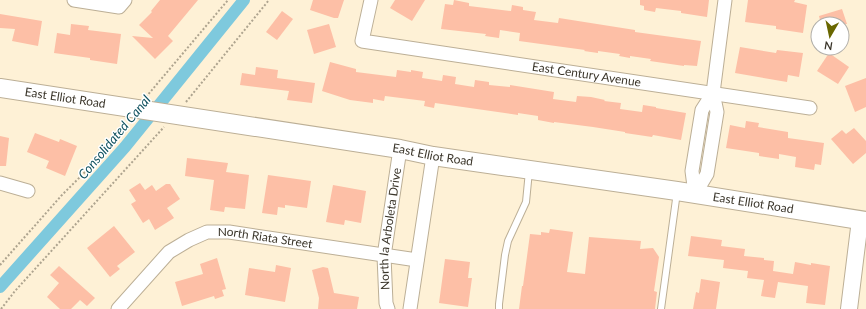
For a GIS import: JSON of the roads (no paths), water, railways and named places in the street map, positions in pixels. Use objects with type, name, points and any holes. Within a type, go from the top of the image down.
[{"type":"main road","name":"East Elliot Road","points":[[0,88],[400,149],[433,156],[677,191],[863,221]]},
{"type":"street","points":[[74,0],[122,3]]},
{"type":"street","name":"East Century Avenue","points":[[370,0],[362,40],[810,108]]},
{"type":"street","points":[[695,194],[692,171],[702,110],[713,93],[725,0]]},
{"type":"street","name":"North la Arboleta Drive","points":[[388,309],[386,303],[384,256],[400,149]]},
{"type":"street","points":[[410,309],[433,156]]},
{"type":"street","points":[[0,183],[28,191]]},
{"type":"street","points":[[849,309],[863,221]]},
{"type":"street","name":"North Riata Street","points":[[118,309],[169,252],[188,240],[207,232],[229,232],[417,260]]},
{"type":"lane","points":[[500,309],[499,304],[508,241],[526,202],[530,170]]},
{"type":"lane","points":[[661,309],[677,191]]},
{"type":"waterway","name":"Consolidated Canal","points":[[0,287],[125,147],[244,0]]}]
